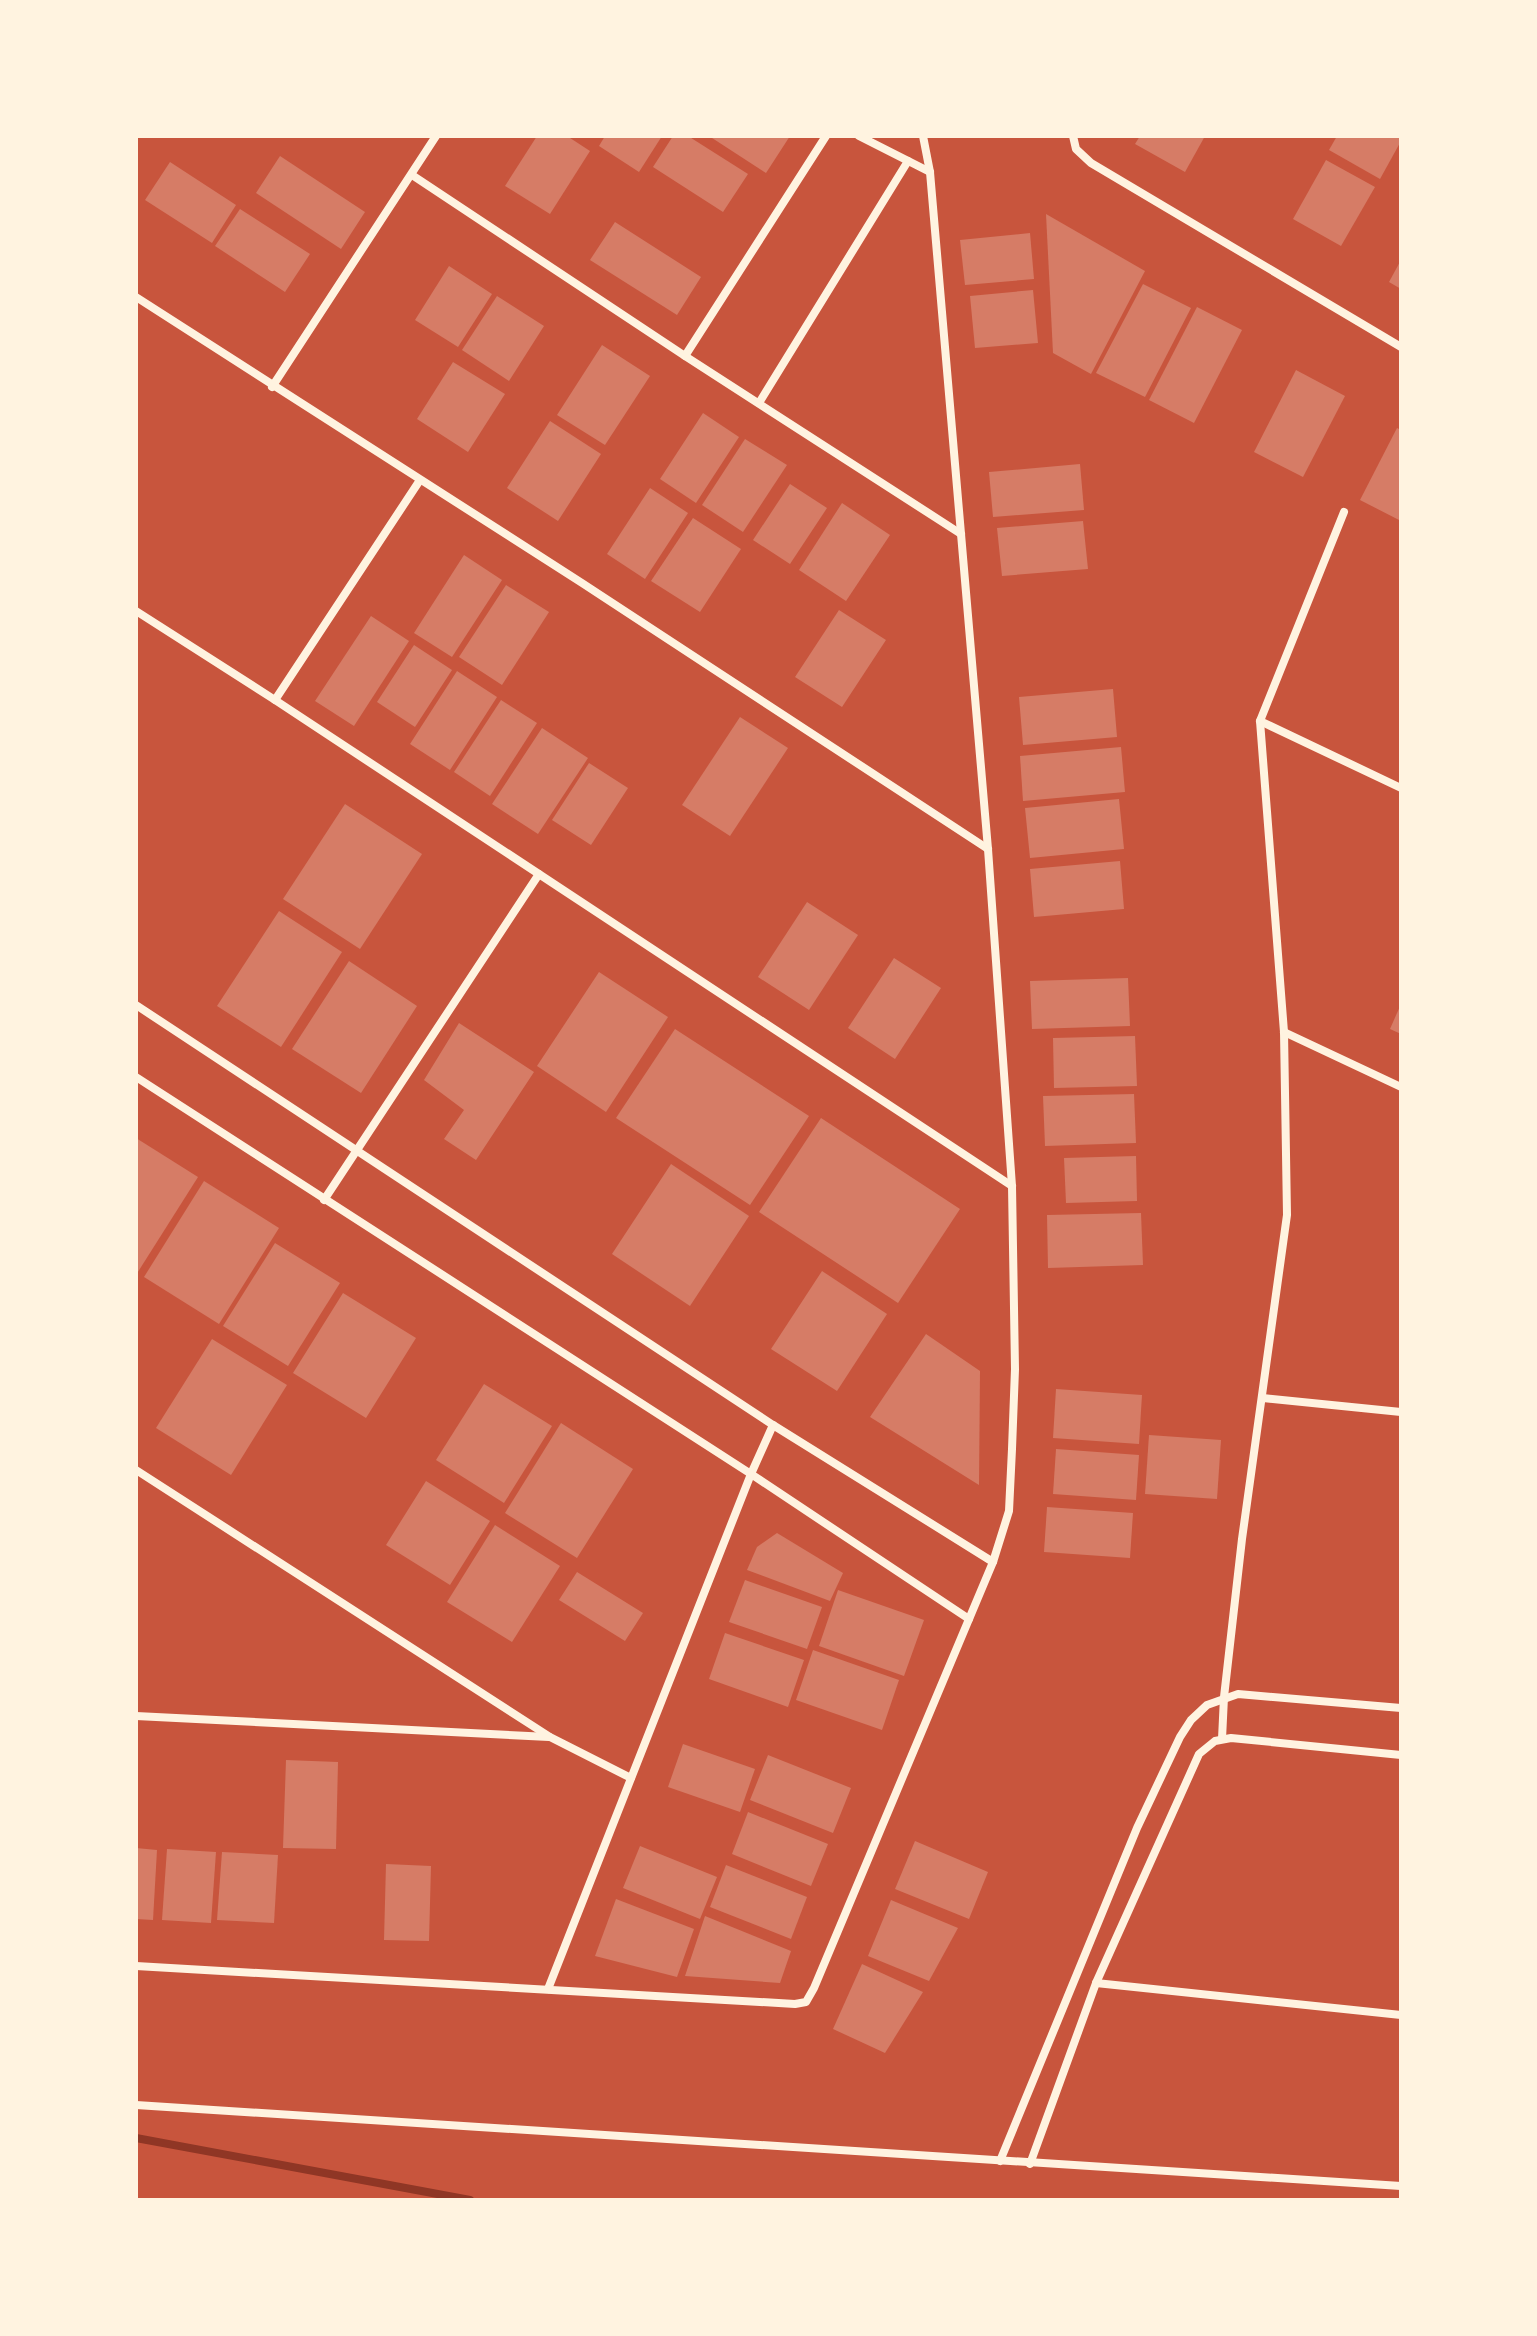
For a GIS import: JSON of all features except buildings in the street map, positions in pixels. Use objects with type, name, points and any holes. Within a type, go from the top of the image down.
[{"type":"street","points":[[272,387],[436,136]]},
{"type":"street","points":[[685,356],[826,136]]},
{"type":"street","points":[[859,136],[930,172]]},
{"type":"street","points":[[136,1966],[795,2004],[806,2002],[993,1562],[1009,1511],[1015,1369],[1012,1186],[988,849],[930,172],[923,136]]},
{"type":"street","points":[[1073,136],[1076,149],[1091,163],[1401,347]]},
{"type":"street","points":[[759,403],[908,161]]},
{"type":"street","points":[[412,175],[961,534]]},
{"type":"street","points":[[136,297],[988,849]]},
{"type":"street","points":[[275,700],[420,480]]},
{"type":"street","points":[[1222,1739],[1242,1539],[1287,1215],[1284,1032],[1260,721],[1344,512]]},
{"type":"street","points":[[136,611],[1012,1186]]},
{"type":"street","points":[[1260,721],[1401,788]]},
{"type":"street","points":[[324,1200],[539,874]]},
{"type":"street","points":[[136,1005],[773,1425],[993,1562]]},
{"type":"street","points":[[1284,1032],[1401,1087]]},
{"type":"street","points":[[136,1077],[751,1474],[969,1619]]},
{"type":"street","points":[[1263,1398],[1401,1412]]},
{"type":"street","points":[[548,1989],[773,1425]]},
{"type":"street","points":[[136,1470],[550,1737],[631,1778]]},
{"type":"street","points":[[1000,2161],[1137,1828],[1161,1773],[1191,1720],[1207,1705],[1224,1697],[1257,1695],[1401,1708]]},
{"type":"street","points":[[136,1716],[550,1737]]},
{"type":"street","points":[[1030,2164],[1096,1983],[1192,1768],[1207,1746],[1222,1739],[1401,1755]]},
{"type":"street","points":[[1096,1983],[1401,2015]]},
{"type":"street","points":[[136,2105],[1401,2186]]},
{"type":"waterway","points":[[136,2138],[470,2200]]}]
